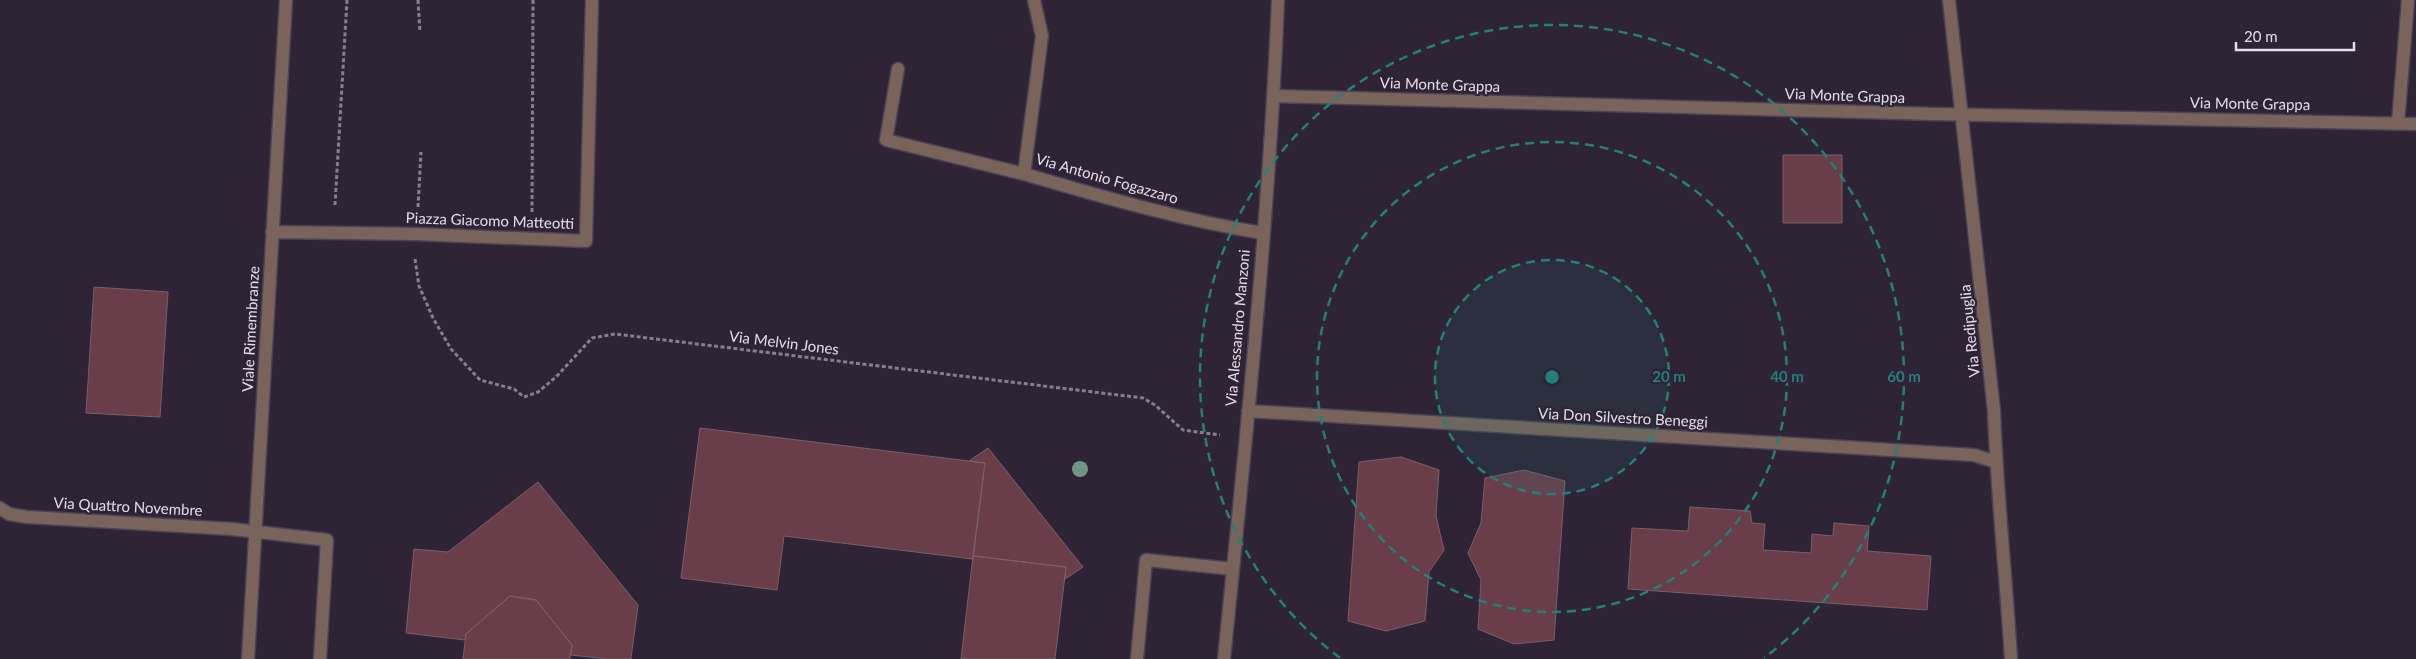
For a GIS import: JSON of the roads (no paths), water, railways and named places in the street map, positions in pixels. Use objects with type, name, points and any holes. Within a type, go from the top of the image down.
[{"type":"street","name":"Viale Rimembranze","points":[[248,659],[286,0]]},
{"type":"street","name":"Piazza Giacomo Matteotti","points":[[272,232],[416,234],[586,241],[592,0]]},
{"type":"street","name":"Via Antonio Fogazzaro","points":[[1034,0],[1042,36],[1024,174],[1149,210],[1217,226],[1262,233]]},
{"type":"street","name":"Via Alessandro Manzoni","points":[[1224,659],[1246,438],[1274,96],[1278,0]]},
{"type":"street","name":"Via Redipuglia","points":[[1949,0],[1994,412],[2011,659]]},
{"type":"street","points":[[2398,123],[2408,0]]},
{"type":"street","points":[[898,69],[886,140],[1024,174]]},
{"type":"street","name":"Via Monte Grappa","points":[[1274,96],[1962,115],[2416,124]]},
{"type":"street","name":"Via Don Silvestro Beneggi","points":[[1248,412],[1974,455],[1996,462]]},
{"type":"street","name":"Via Quattro Novembre","points":[[0,508],[9,514],[27,517],[256,531],[327,540],[320,659]]},
{"type":"street","points":[[1137,659],[1146,560],[1233,569]]}]
